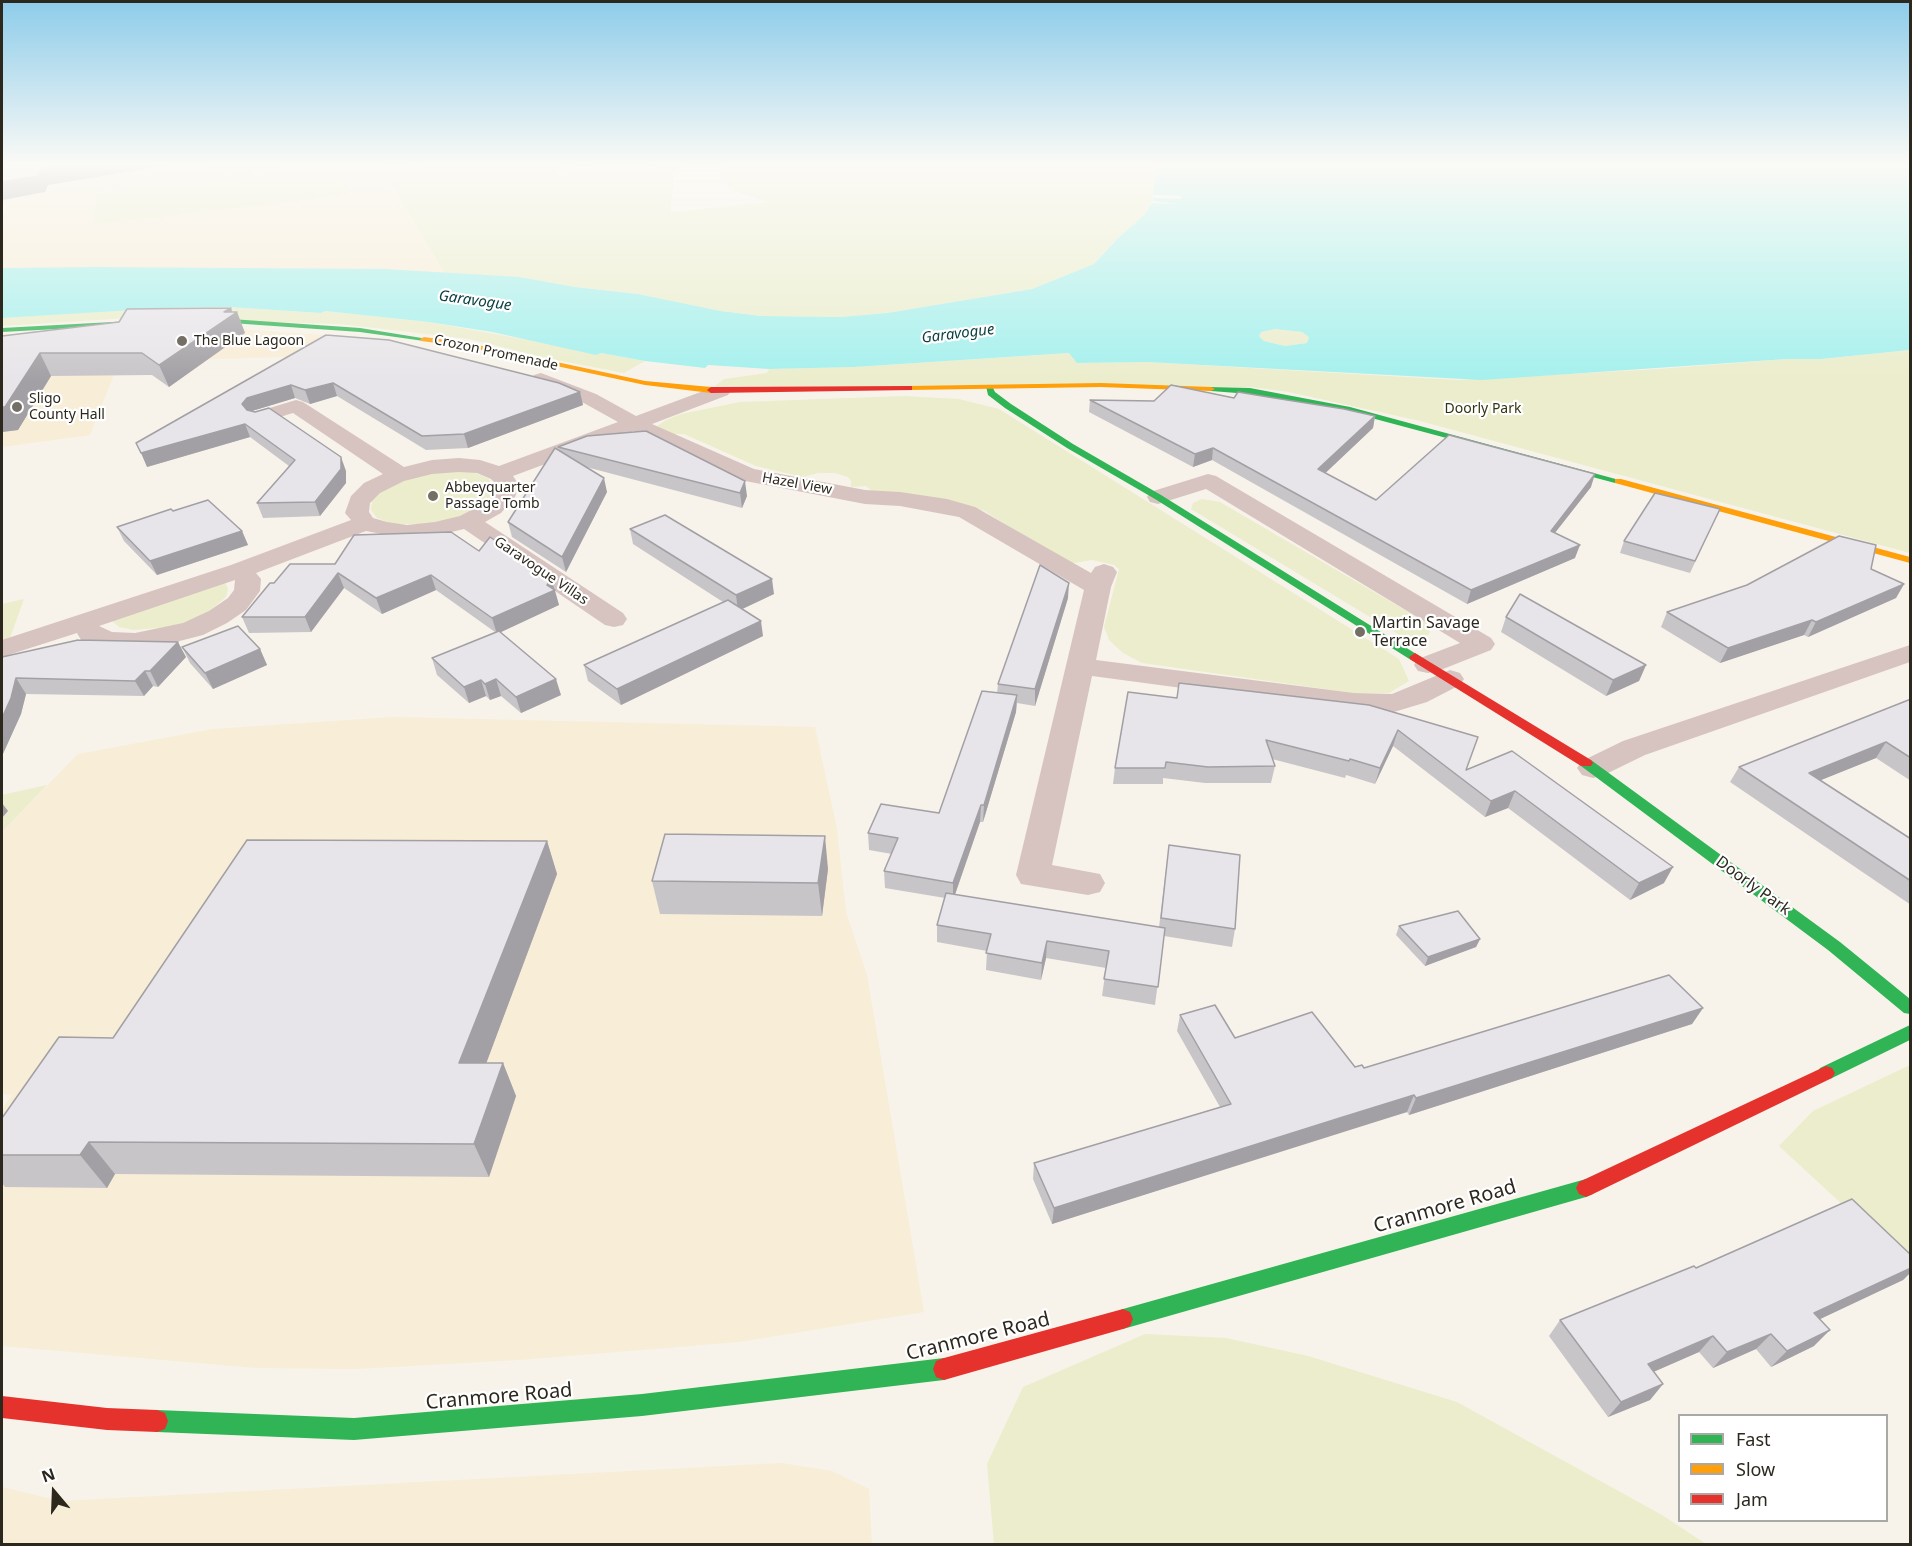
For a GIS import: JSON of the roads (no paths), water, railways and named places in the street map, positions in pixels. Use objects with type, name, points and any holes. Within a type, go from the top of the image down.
[{"type":"street","name":"Crozon Promenade","points":[[2,330],[168,321],[231,321],[360,330],[468,345],[645,383],[721,391],[989,388]]},
{"type":"street","points":[[450,358],[545,380],[588,398],[636,424]]},
{"type":"street","points":[[989,388],[1167,386],[1250,391],[1291,398],[1441,433],[1911,560]]},
{"type":"street","name":"Doorly Park","points":[[989,388],[991,393],[1016,411],[1070,446],[1158,497],[1593,768],[1834,946],[1911,1008]]},
{"type":"street","points":[[499,474],[721,391]]},
{"type":"street","points":[[260,417],[296,406],[400,475]]},
{"type":"street","name":"Hazel View","points":[[636,424],[748,475],[865,497],[900,499],[947,506],[967,512],[1101,579],[1080,666]]},
{"type":"street","points":[[459,465],[480,467],[499,474],[508,485],[504,497],[493,508],[468,521],[435,529],[407,531],[384,529],[365,522],[357,513],[359,501],[372,488],[400,475],[432,467],[459,465]]},
{"type":"street","points":[[1088,884],[1033,875],[1080,666],[1354,702],[1394,703],[1416,696],[1439,672],[1480,644],[1208,481],[1158,497]]},
{"type":"street","name":"Garavogue Villas","points":[[468,521],[614,619]]},
{"type":"street","points":[[2,649],[240,570],[365,522]]},
{"type":"street","points":[[83,623],[91,634],[135,641],[164,637],[193,629],[218,617],[237,604],[247,591],[248,579],[240,570]]},
{"type":"street","points":[[1593,768],[1634,748],[1911,653]]},
{"type":"street","name":"Cranmore Road","points":[[2,1407],[107,1419],[354,1428],[642,1405],[934,1372],[1592,1186],[1911,1032]]},
{"type":"water","name":"Garavogue","points":[[1910,237],[1910,350],[1821,359],[1787,359],[1482,380],[1147,362],[1077,363],[1069,353],[854,367],[769,369],[708,365],[705,368],[601,353],[596,355],[492,332],[429,322],[325,311],[321,313],[229,307],[166,308],[2,318],[2,268],[96,267],[385,269],[520,277],[575,287],[638,294],[721,311],[761,316],[841,317],[887,313],[1032,289],[1094,264],[1118,238]],"holes":[[[1275,329],[1302,332],[1309,337],[1307,343],[1285,346],[1264,341],[1259,336],[1261,332]]]},
{"type":"place","name":"The Blue Lagoon","points":[[182,341]]},
{"type":"place","name":"Sligo County Hall","points":[[17,407]]},
{"type":"place","name":"Abbeyquarter Passage Tomb","points":[[433,496]]},
{"type":"place","name":"Martin Savage Terrace","points":[[1360,632]]}]
